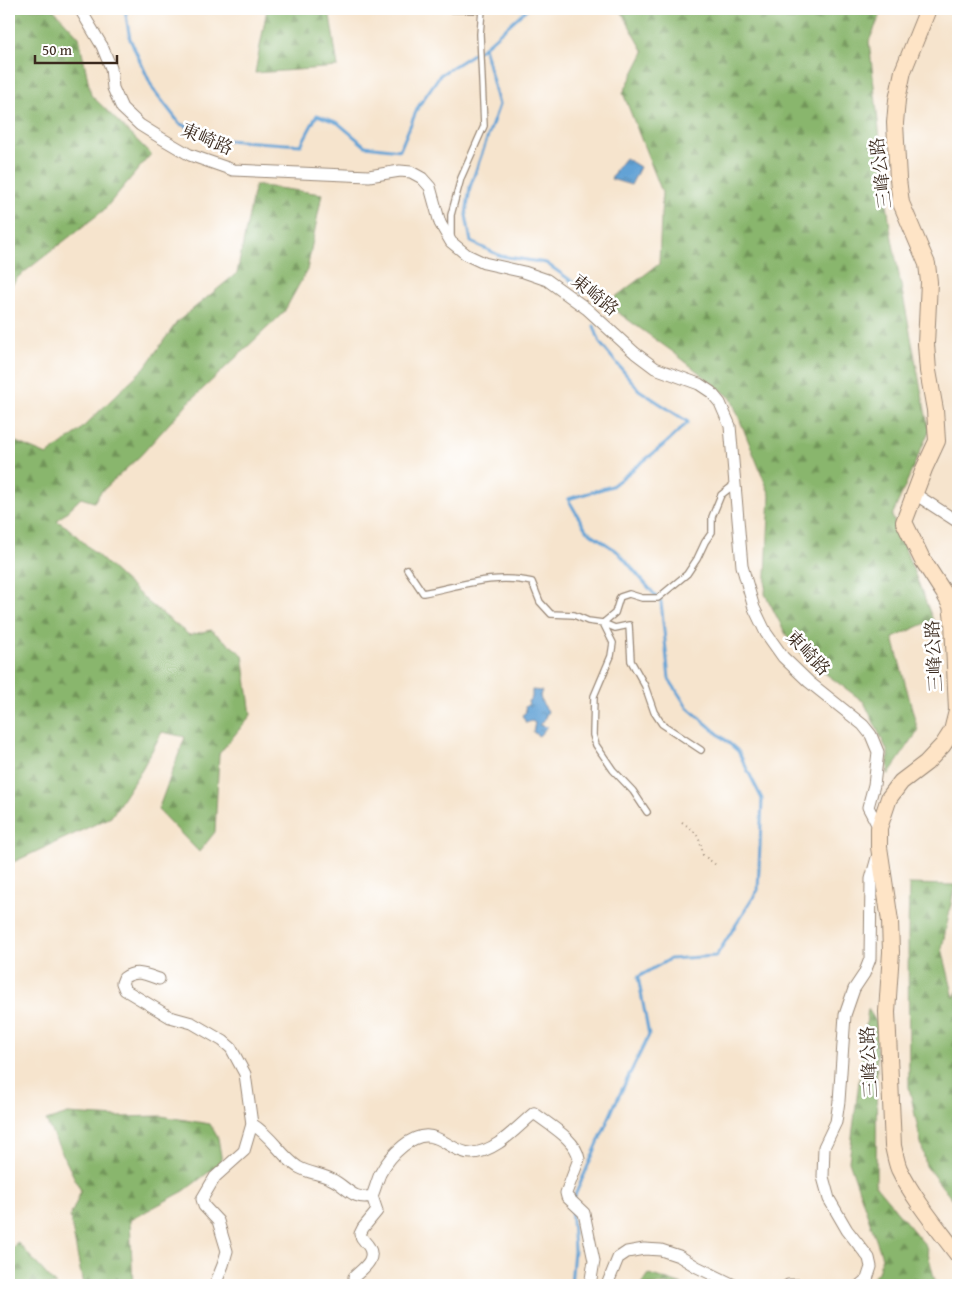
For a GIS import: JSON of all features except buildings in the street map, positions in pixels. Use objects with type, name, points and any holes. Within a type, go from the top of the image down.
[{"type":"street","name":"東崎路","points":[[80,9],[102,46],[111,68],[113,88],[122,108],[140,125],[190,155],[233,170],[369,176],[400,171],[412,172],[422,178],[430,187],[440,223],[451,242],[467,255],[484,263],[524,272],[546,280],[587,309],[635,353],[655,368],[699,384],[711,392],[720,403],[730,426],[737,531],[742,566],[754,608],[766,633],[783,657],[809,682],[863,725],[872,735],[878,752],[874,785],[868,807],[879,828]]},
{"type":"street","name":"三峰公路","points":[[928,9],[903,71],[897,100],[895,123],[896,162],[901,203],[927,264],[930,282],[926,344],[928,371],[935,410],[937,441],[904,522],[922,559],[951,606],[954,621],[956,711],[952,730],[943,745],[926,763],[902,782],[889,798],[879,828],[879,847],[889,912],[891,944],[887,1012],[894,1146],[898,1167],[927,1214],[958,1255]]},
{"type":"street","points":[[915,494],[958,522]]},
{"type":"street","points":[[860,1285],[867,1279],[871,1267],[868,1258],[847,1230],[829,1199],[823,1177],[824,1147],[836,1122],[846,1015],[854,989],[864,974],[870,959],[871,880],[879,847]]},
{"type":"street","points":[[159,979],[135,972],[124,978],[122,983],[125,990],[170,1017],[192,1023],[223,1041],[231,1048],[245,1074],[252,1124],[244,1151],[215,1177],[202,1199],[204,1206],[218,1222],[227,1251],[215,1285]]},
{"type":"street","points":[[354,1285],[354,1277],[371,1260],[370,1248],[360,1234],[377,1211],[372,1196],[380,1174],[406,1143],[422,1136],[434,1137],[462,1152],[476,1152],[498,1143],[534,1113],[568,1140],[578,1153],[579,1159],[566,1193],[567,1197],[584,1213],[594,1261],[590,1285]]},
{"type":"street","points":[[252,1124],[272,1140],[298,1167],[332,1179],[352,1194],[365,1198],[372,1196]]},
{"type":"street","points":[[607,1285],[618,1258],[627,1252],[644,1249],[661,1250],[679,1256],[734,1285]]},
{"type":"street","points":[[788,1285],[800,1285]]},
{"type":"lane","points":[[429,9],[482,10],[481,41],[484,126],[461,178],[451,215],[451,242]]},
{"type":"lane","points":[[603,623],[615,613],[620,597],[629,594],[642,598],[658,598],[687,574],[712,532],[712,516],[721,495],[735,484]]},
{"type":"lane","points":[[407,569],[423,592],[484,580],[515,578],[532,582],[540,602],[551,614],[574,615],[614,628],[629,625],[631,661],[645,686],[654,712],[662,724],[702,750]]},
{"type":"lane","points":[[603,623],[613,643],[611,656],[594,696],[593,735],[596,745],[612,770],[633,791],[647,812]]},
{"type":"path","points":[[682,822],[696,832],[703,855],[716,865]]},
{"type":"green space","points":[[9,9],[53,9],[79,37],[91,95],[151,154],[104,210],[18,277],[9,289]]},
{"type":"green space","points":[[267,9],[329,9],[338,67],[255,73]]},
{"type":"green space","points":[[620,9],[883,9],[869,41],[890,228],[929,431],[892,516],[933,620],[893,638],[918,731],[888,775],[888,752],[864,702],[818,668],[791,644],[765,594],[770,495],[731,398],[673,352],[606,304],[659,264],[662,192],[623,93],[644,52]]},
{"type":"green space","points":[[255,185],[322,194],[307,270],[284,312],[186,405],[140,456],[100,493],[94,502],[81,498],[57,521],[67,527],[149,603],[189,635],[211,630],[243,655],[251,715],[219,754],[215,832],[199,852],[158,810],[185,737],[162,732],[142,769],[111,817],[9,864],[9,818],[14,804],[9,785],[9,439],[47,455],[78,432],[145,367],[177,322],[237,273]]},
{"type":"green space","points":[[909,884],[955,885],[942,948],[954,998],[958,990],[958,1207],[926,1166],[909,1087]]},
{"type":"green space","points":[[868,1009],[877,1023],[876,1186],[926,1246],[936,1285],[867,1285],[878,1272],[882,1257],[849,1161]]},
{"type":"green space","points":[[68,1114],[118,1117],[161,1116],[210,1124],[218,1138],[222,1162],[184,1191],[130,1220],[133,1285],[83,1285],[70,1217],[81,1191],[46,1121]]},
{"type":"green space","points":[[17,1242],[56,1285],[9,1285],[9,1253]]},
{"type":"green space","points":[[649,1274],[683,1285],[641,1285]]},
{"type":"water","points":[[625,158],[640,167],[631,185],[611,179]]},
{"type":"water","points":[[532,690],[542,691],[540,696],[548,711],[543,722],[539,725],[547,727],[539,736],[533,732],[535,723],[532,721],[526,723],[522,715],[526,712],[525,707],[529,704],[528,701],[532,698]]},
{"type":"waterway","points":[[125,9],[130,39],[153,89],[180,124],[224,140],[301,145],[317,115],[338,123],[365,146],[400,150],[418,107],[440,75],[484,47],[499,105],[470,187],[466,215],[471,242],[501,256],[546,263],[580,287],[582,293]]},
{"type":"waterway","points":[[484,47],[527,9]]},
{"type":"waterway","points":[[573,1200],[615,1104],[649,1035],[638,977],[670,959],[716,956],[758,890],[762,799],[738,751],[687,707],[669,679],[661,602],[618,552],[586,530],[568,499],[612,486],[665,444],[688,422],[639,390],[600,343],[594,326]]},
{"type":"waterway","points":[[571,1205],[574,1250],[571,1285]]}]
